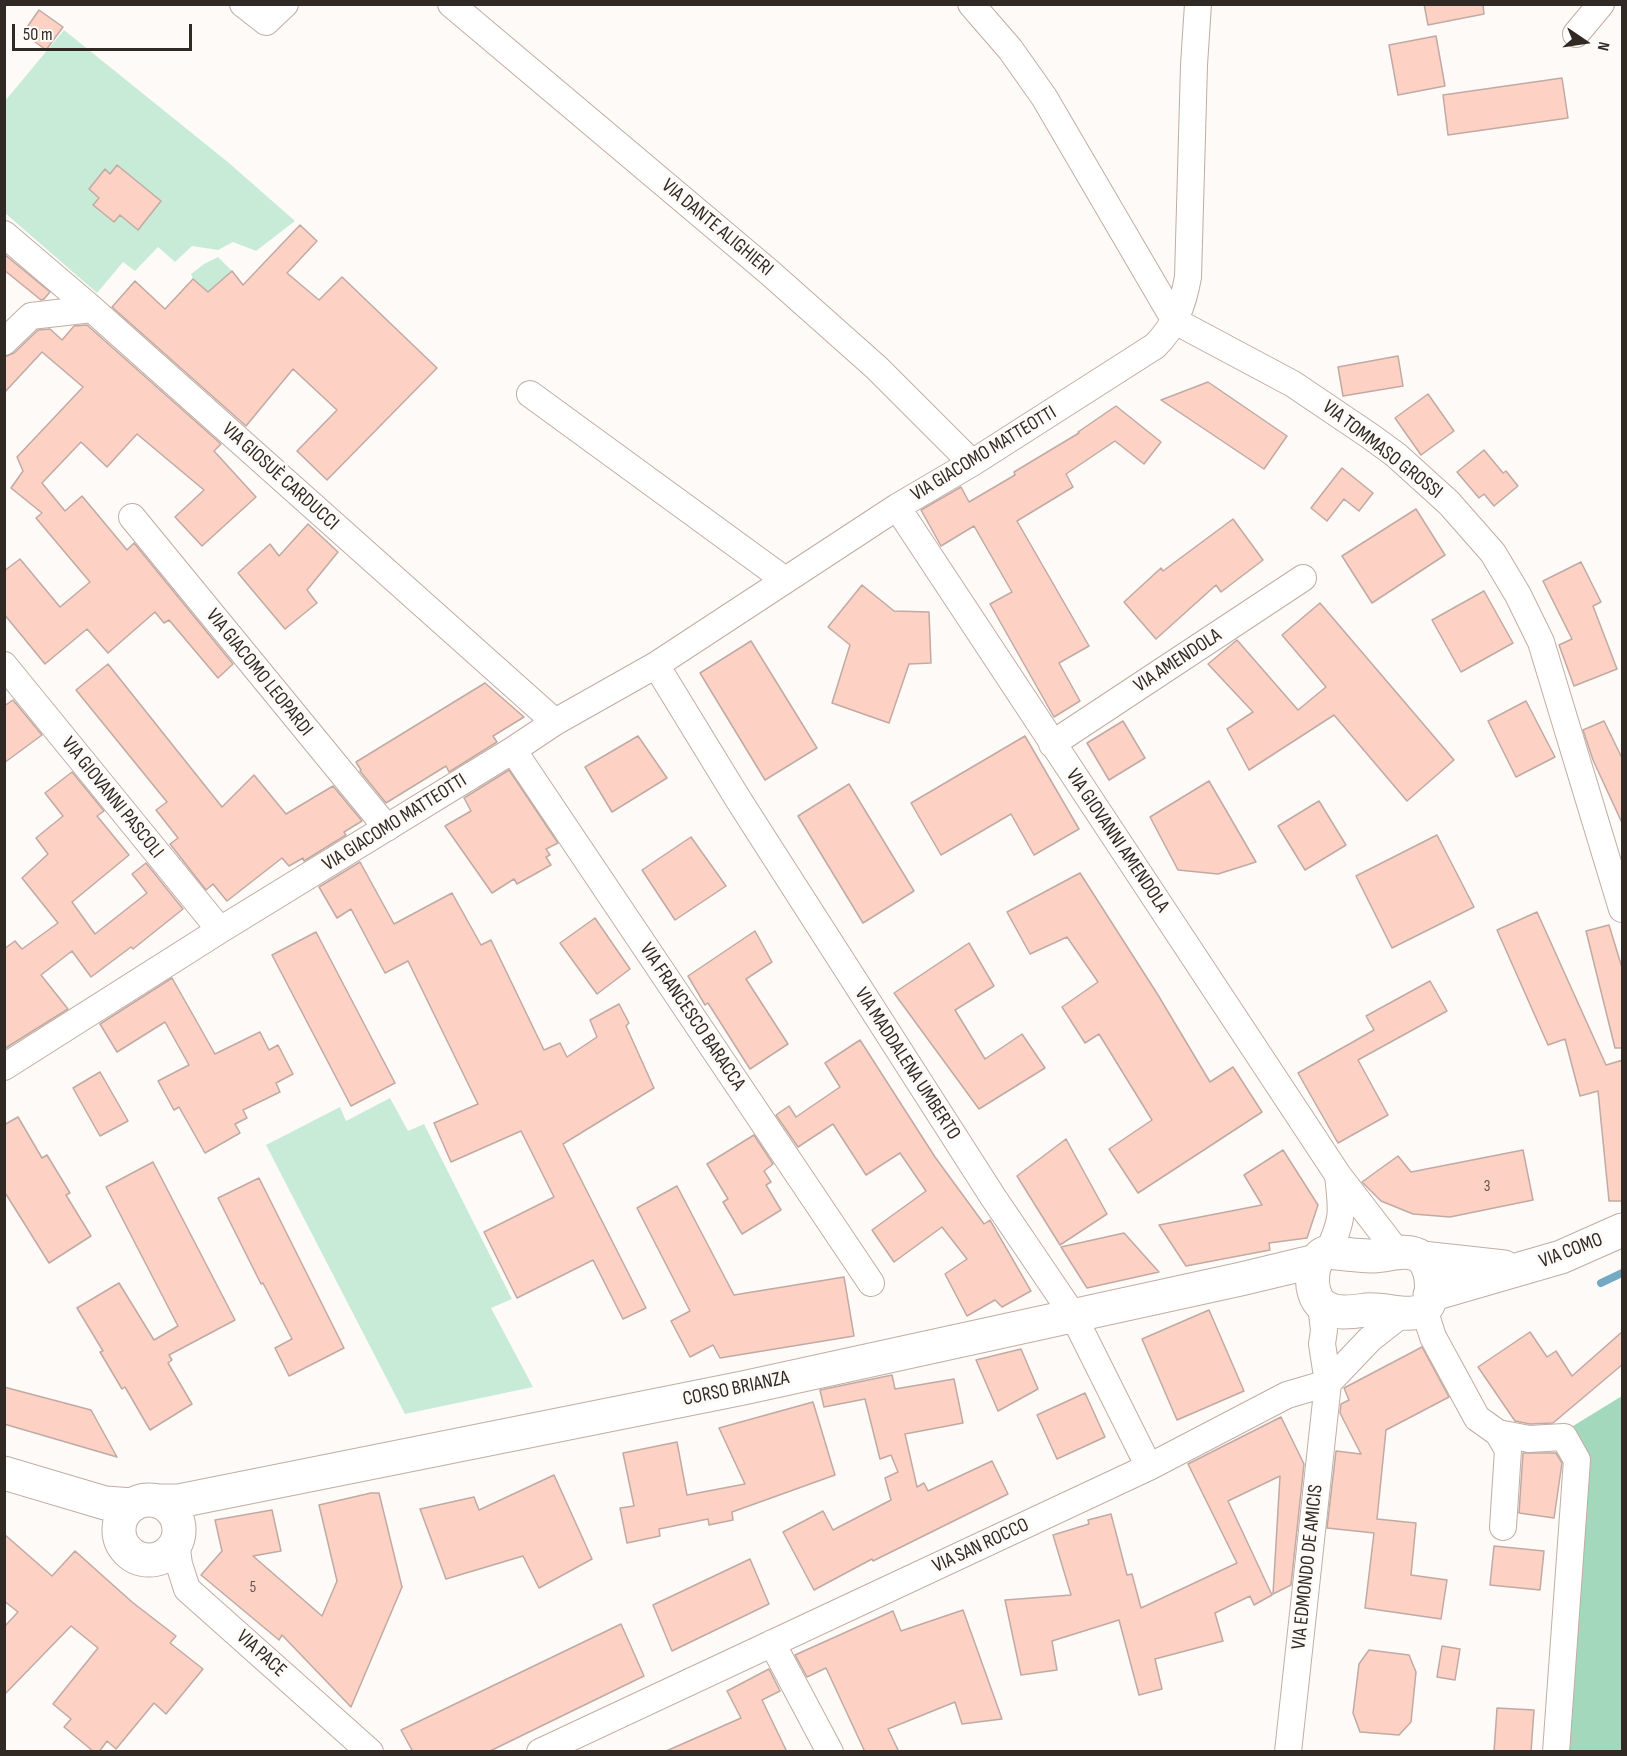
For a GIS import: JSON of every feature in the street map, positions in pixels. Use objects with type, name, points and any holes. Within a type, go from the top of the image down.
[{"type":"main road","name":"VIA COMO","points":[[1419,1306],[1518,1268],[1561,1257],[1623,1230]]},
{"type":"main road","name":"VIA COMO","points":[[1322,1256],[1410,1255],[1518,1268]]},
{"type":"main road","points":[[1410,1255],[1428,1267],[1431,1275],[1419,1306]]},
{"type":"main road","name":"CORSO BRIANZA","points":[[4,1491],[96,1521],[229,1490],[743,1388],[1241,1279],[1322,1256]]},
{"type":"main road","points":[[1317,1300],[1322,1256]]},
{"type":"main road","name":"CORSO BRIANZA","points":[[1241,1279],[1274,1285],[1317,1300],[1331,1310],[1342,1312],[1419,1306]]},
{"type":"main road","name":"CORSO BRIANZA","points":[[4,1473],[137,1513]]},
{"type":"main road","name":"CORSO BRIANZA","points":[[178,1538],[197,1514],[229,1490]]},
{"type":"main road","points":[[167,1506],[179,1524],[178,1538],[171,1551],[153,1560],[133,1555],[126,1548],[137,1513],[167,1506]]},
{"type":"street","points":[[243,4],[266,22],[285,4]]},
{"type":"street","name":"VIA DANTE ALIGHIERI","points":[[451,4],[777,280],[877,368],[972,463]]},
{"type":"street","points":[[971,4],[1010,50],[1050,106],[1175,321]]},
{"type":"street","name":"VIA GIACOMO MATTEOTTI","points":[[4,1067],[555,722],[656,664],[897,507],[972,463],[1145,354],[1161,340],[1175,321],[1184,296],[1189,266],[1193,81],[1198,4]]},
{"type":"street","points":[[1576,33],[1601,4]]},
{"type":"street","name":"VIA GIOSUÈ CARDUCCI","points":[[4,234],[92,309],[555,722]]},
{"type":"street","points":[[4,342],[31,316],[92,309]]},
{"type":"street","name":"VIA TOMMASO GROSSI","points":[[1175,321],[1266,368],[1346,418],[1430,484],[1483,540],[1510,580],[1540,642],[1623,909]]},
{"type":"street","points":[[530,394],[785,580]]},
{"type":"street","name":"VIA GIOVANNI AMENDOLA","points":[[897,507],[1338,1175],[1410,1255]]},
{"type":"street","name":"VIA GIACOMO LEOPARDI","points":[[132,518],[387,828]]},
{"type":"street","name":"VIA AMENDOLA","points":[[1052,744],[1304,578]]},
{"type":"street","name":"VIA MADDALENA UMBERTO","points":[[656,664],[738,799],[980,1177],[1073,1315],[1149,1467]]},
{"type":"street","name":"VIA GIOVANNI PASCOLI","points":[[4,665],[220,930]]},
{"type":"street","name":"VIA FRANCESCO BARACCA","points":[[513,750],[871,1283]]},
{"type":"street","name":"VIA GIOVANNI AMENDOLA","points":[[1322,1256],[1340,1228],[1342,1208],[1338,1175]]},
{"type":"street","name":"VIA EDMONDO DE AMICIS","points":[[1288,1752],[1328,1383],[1322,1344],[1324,1330],[1317,1300]]},
{"type":"street","points":[[1328,1383],[1370,1339],[1419,1306],[1477,1418],[1498,1433],[1508,1450],[1503,1527]]},
{"type":"street","points":[[1287,1395],[1316,1356],[1322,1344]]},
{"type":"street","name":"VIA SAN ROCCO","points":[[540,1752],[1149,1467],[1287,1395],[1328,1383]]},
{"type":"street","points":[[1498,1433],[1529,1439],[1564,1437],[1576,1460],[1556,1752]]},
{"type":"street","name":"VIA PACE","points":[[178,1538],[179,1564],[187,1589],[370,1752]]},
{"type":"street","points":[[772,1643],[831,1752]]},
{"type":"green space","points":[[64,30],[229,163],[295,221],[256,251],[233,242],[218,250],[192,246],[175,262],[158,247],[135,271],[123,262],[97,293],[5,213],[5,101]],"holes":[[[117,166],[161,201],[138,230],[120,215],[114,222],[93,205],[99,198],[89,189],[105,170],[110,174]]]},
{"type":"green space","points":[[218,257],[232,271],[225,300],[243,284],[244,291],[227,309],[193,279],[191,274]]},
{"type":"green space","points":[[390,1098],[408,1131],[424,1124],[512,1299],[491,1308],[533,1387],[405,1414],[266,1145],[340,1107],[346,1121]]},
{"type":"green space","points":[[1622,1396],[1622,1751],[1556,1752],[1573,1426]]},
{"type":"building","points":[[1424,4],[1483,4],[1484,14],[1428,25]]},
{"type":"building","points":[[39,10],[63,27],[46,50],[23,33]]},
{"type":"building","points":[[1436,36],[1445,86],[1398,95],[1389,45]]},
{"type":"building","points":[[1562,78],[1568,118],[1448,135],[1443,95]]},
{"type":"building","points":[[117,165],[161,201],[138,230],[120,215],[114,222],[93,205],[99,198],[89,189],[105,169],[110,174]]},
{"type":"building","points":[[300,225],[317,241],[287,273],[319,300],[342,277],[437,368],[327,480],[297,451],[337,410],[293,369],[246,426],[112,307],[135,281],[165,309],[193,279],[208,292],[232,271],[243,285]]},
{"type":"building","points":[[4,254],[50,292],[44,299],[41,300],[4,270]]},
{"type":"building","points":[[87,325],[221,444],[214,451],[256,497],[202,546],[175,517],[204,490],[137,434],[107,467],[81,442],[42,483],[65,511],[82,496],[127,550],[134,543],[233,664],[218,678],[169,620],[164,623],[155,612],[108,653],[87,629],[45,664],[4,614],[4,571],[20,559],[60,607],[90,582],[36,518],[42,513],[11,488],[23,471],[17,457],[83,387],[42,352],[4,393],[4,357],[14,353],[38,330],[50,329],[62,340],[74,326]]},
{"type":"building","points":[[1398,356],[1403,386],[1343,396],[1338,367]]},
{"type":"building","points":[[1208,382],[1287,436],[1264,469],[1161,400]]},
{"type":"building","points":[[1428,394],[1454,431],[1421,455],[1395,418]]},
{"type":"building","points":[[1116,406],[1161,442],[1144,464],[1115,441],[1066,474],[1073,487],[1017,521],[1089,646],[1059,663],[1080,701],[1054,717],[990,604],[1012,592],[974,526],[941,546],[921,510],[961,487],[969,502],[1015,475],[1014,472],[1079,433]]},
{"type":"building","points":[[1484,450],[1503,473],[1506,471],[1518,486],[1494,506],[1484,494],[1479,498],[1457,472]]},
{"type":"building","points":[[1342,468],[1373,493],[1359,511],[1344,499],[1327,521],[1311,508]]},
{"type":"building","points":[[1416,509],[1445,555],[1372,603],[1342,556]]},
{"type":"building","points":[[1233,519],[1263,560],[1221,592],[1216,585],[1156,639],[1124,602],[1161,568],[1163,571]]},
{"type":"building","points":[[308,524],[338,552],[307,590],[317,603],[285,629],[238,573],[270,544],[279,556]]},
{"type":"building","points":[[1581,562],[1601,602],[1593,606],[1617,669],[1574,686],[1559,645],[1572,639],[1543,581]]},
{"type":"building","points":[[862,585],[894,611],[929,612],[931,663],[909,664],[889,723],[832,703],[850,645],[828,627]]},
{"type":"building","points":[[1484,591],[1513,643],[1461,672],[1432,620]]},
{"type":"building","points":[[1320,603],[1454,760],[1407,801],[1334,715],[1249,770],[1227,729],[1253,712],[1208,664],[1237,640],[1298,710],[1326,687],[1282,635]]},
{"type":"building","points":[[751,641],[817,748],[765,780],[700,673]]},
{"type":"building","points":[[108,664],[222,807],[254,775],[286,814],[333,786],[362,821],[344,832],[346,835],[304,861],[303,858],[289,866],[282,858],[227,901],[213,884],[206,890],[170,844],[178,838],[156,810],[167,802],[76,690]]},
{"type":"building","points":[[485,683],[524,717],[493,736],[497,742],[449,772],[446,766],[386,803],[360,771],[356,762]]},
{"type":"building","points":[[13,700],[42,735],[4,763],[4,706]]},
{"type":"building","points":[[1526,701],[1555,757],[1516,777],[1488,721]]},
{"type":"building","points":[[1123,721],[1145,758],[1109,780],[1087,743]]},
{"type":"building","points":[[1604,721],[1623,760],[1623,825],[1593,760],[1583,730]]},
{"type":"building","points":[[638,736],[667,778],[612,812],[585,767]]},
{"type":"building","points":[[1025,736],[1079,829],[1034,855],[1011,814],[941,855],[911,803]]},
{"type":"building","points":[[509,770],[558,843],[546,849],[550,855],[546,857],[551,865],[517,884],[514,879],[492,893],[445,826],[471,811],[464,798]]},
{"type":"building","points":[[72,772],[104,811],[97,816],[129,855],[72,902],[95,934],[147,893],[132,874],[146,863],[183,909],[133,949],[131,947],[91,977],[72,951],[41,975],[68,1009],[4,1049],[4,949],[15,941],[22,949],[58,923],[22,878],[48,854],[36,838],[63,816],[45,793]]},
{"type":"building","points":[[1209,781],[1256,862],[1218,874],[1178,870],[1150,817]]},
{"type":"building","points":[[849,784],[914,891],[863,923],[798,816]]},
{"type":"building","points":[[1319,801],[1346,845],[1305,870],[1278,826]]},
{"type":"building","points":[[1437,835],[1474,907],[1392,948],[1356,876]]},
{"type":"building","points":[[691,837],[726,886],[675,920],[642,870]]},
{"type":"building","points":[[360,862],[394,924],[452,893],[481,945],[491,940],[544,1050],[560,1043],[567,1057],[597,1037],[590,1020],[619,1004],[629,1023],[626,1026],[654,1088],[563,1144],[646,1308],[623,1319],[593,1260],[517,1298],[484,1232],[554,1197],[521,1131],[451,1162],[434,1123],[478,1104],[408,961],[385,973],[351,909],[337,918],[319,887]]},
{"type":"building","points":[[1080,873],[1210,1082],[1233,1067],[1262,1112],[1138,1193],[1109,1149],[1152,1120],[1099,1034],[1085,1043],[1062,1007],[1098,982],[1067,937],[1030,954],[1007,912]]},
{"type":"building","points":[[1537,912],[1606,1065],[1623,1060],[1623,1201],[1609,1201],[1598,1091],[1580,1096],[1565,1039],[1548,1045],[1497,930]]},
{"type":"building","points":[[595,918],[630,969],[597,994],[560,943]]},
{"type":"building","points":[[1609,925],[1623,971],[1623,1048],[1615,1048],[1586,931]]},
{"type":"building","points":[[755,931],[772,962],[746,979],[788,1044],[750,1069],[708,1003],[705,1005],[688,976]]},
{"type":"building","points":[[316,932],[395,1083],[351,1106],[272,955]]},
{"type":"building","points":[[969,943],[994,986],[955,1010],[985,1059],[1022,1034],[1045,1068],[979,1109],[894,993]]},
{"type":"building","points":[[172,978],[215,1054],[260,1032],[269,1050],[278,1045],[293,1074],[276,1083],[280,1092],[243,1110],[247,1118],[235,1124],[240,1133],[205,1153],[179,1107],[174,1110],[158,1081],[189,1065],[165,1022],[117,1052],[100,1024]]},
{"type":"building","points":[[1430,981],[1447,1011],[1358,1060],[1388,1115],[1338,1143],[1298,1073],[1374,1030],[1366,1016]]},
{"type":"building","points":[[860,1040],[935,1157],[984,1224],[990,1220],[1031,1291],[1002,1307],[995,1300],[967,1316],[945,1274],[967,1259],[942,1227],[894,1262],[872,1230],[926,1191],[900,1153],[866,1175],[833,1124],[798,1147],[776,1115],[789,1106],[796,1117],[840,1087],[825,1063]]},
{"type":"building","points":[[100,1072],[128,1121],[100,1136],[73,1088]]},
{"type":"building","points":[[18,1117],[42,1158],[47,1155],[70,1193],[66,1195],[91,1236],[49,1263],[4,1191],[4,1125]]},
{"type":"building","points":[[754,1135],[773,1164],[764,1171],[771,1182],[766,1185],[781,1210],[742,1234],[723,1202],[728,1199],[707,1164]]},
{"type":"building","points":[[1066,1139],[1107,1214],[1060,1245],[1017,1176]]},
{"type":"building","points":[[1283,1150],[1318,1205],[1307,1238],[1269,1243],[1270,1250],[1186,1266],[1159,1225],[1262,1205],[1244,1175]]},
{"type":"building","points":[[1523,1150],[1533,1200],[1450,1217],[1413,1214],[1381,1201],[1362,1182],[1398,1156],[1411,1172]]},
{"type":"building","points":[[153,1162],[235,1320],[169,1355],[172,1360],[168,1363],[192,1404],[150,1430],[125,1387],[122,1389],[100,1352],[103,1351],[77,1308],[119,1283],[154,1340],[178,1326],[106,1187]]},
{"type":"building","points":[[259,1178],[344,1348],[289,1376],[275,1348],[292,1339],[263,1283],[261,1284],[218,1198]]},
{"type":"building","points":[[677,1186],[734,1295],[844,1277],[854,1336],[720,1358],[713,1345],[690,1357],[671,1321],[690,1311],[637,1208]]},
{"type":"building","points":[[1124,1233],[1159,1272],[1087,1288],[1061,1247]]},
{"type":"building","points":[[1209,1310],[1244,1391],[1177,1420],[1142,1339]]},
{"type":"building","points":[[1623,1331],[1623,1364],[1553,1423],[1530,1424],[1515,1421],[1478,1367],[1530,1332],[1547,1357],[1556,1351],[1572,1376]]},
{"type":"building","points":[[1422,1347],[1449,1397],[1386,1430],[1377,1519],[1416,1523],[1411,1575],[1447,1580],[1441,1619],[1365,1608],[1374,1533],[1327,1528],[1336,1451],[1361,1454],[1340,1413],[1341,1404],[1349,1400],[1344,1388]]},
{"type":"building","points":[[1021,1349],[1038,1389],[998,1411],[976,1360]]},
{"type":"building","points":[[892,1375],[895,1389],[954,1379],[963,1423],[905,1434],[917,1487],[924,1483],[928,1491],[992,1461],[1008,1494],[873,1561],[872,1559],[814,1590],[783,1532],[823,1511],[833,1530],[891,1500],[885,1478],[898,1472],[891,1455],[880,1459],[865,1399],[824,1407],[820,1390]]},
{"type":"building","points":[[4,1387],[91,1410],[117,1457],[4,1424]]},
{"type":"building","points":[[1085,1393],[1105,1437],[1057,1459],[1037,1415]]},
{"type":"building","points":[[813,1402],[835,1475],[732,1512],[733,1520],[709,1525],[708,1519],[659,1529],[660,1536],[627,1543],[620,1508],[634,1506],[623,1453],[677,1442],[687,1495],[745,1484],[719,1428]]},
{"type":"building","points":[[1281,1417],[1304,1464],[1291,1585],[1273,1594],[1280,1476],[1228,1501],[1272,1595],[1254,1605],[1250,1596],[1215,1613],[1223,1641],[1155,1659],[1162,1689],[1139,1695],[1119,1620],[1052,1641],[1057,1670],[1021,1675],[1005,1600],[1071,1595],[1053,1535],[1089,1524],[1088,1520],[1111,1514],[1127,1575],[1132,1574],[1141,1608],[1237,1563],[1188,1464]]},
{"type":"building","points":[[1523,1453],[1556,1453],[1562,1463],[1554,1518],[1519,1513]]},
{"type":"building","points":[[554,1475],[592,1559],[539,1588],[523,1556],[446,1579],[420,1509],[474,1497],[479,1510]]},
{"type":"building","points":[[379,1493],[402,1587],[351,1707],[282,1635],[279,1640],[201,1575],[222,1551],[215,1520],[272,1510],[281,1551],[253,1556],[322,1616],[337,1581],[319,1505]]},
{"type":"building","points":[[4,1534],[52,1576],[75,1551],[132,1602],[176,1636],[170,1643],[203,1669],[166,1714],[154,1703],[116,1749],[107,1741],[99,1752],[94,1752],[64,1727],[71,1719],[53,1704],[98,1648],[71,1626],[4,1695],[4,1627],[18,1612],[4,1601]]},
{"type":"building","points":[[1494,1546],[1544,1551],[1540,1590],[1490,1585]]},
{"type":"building","points":[[750,1559],[769,1604],[672,1651],[653,1605]]},
{"type":"building","points":[[963,1610],[1002,1719],[962,1724],[955,1702],[888,1729],[899,1752],[865,1752],[826,1668],[807,1677],[795,1655],[893,1611],[901,1631]]},
{"type":"building","points":[[621,1624],[644,1676],[488,1752],[413,1752],[401,1730]]},
{"type":"building","points":[[1442,1646],[1460,1649],[1455,1680],[1437,1677]]},
{"type":"building","points":[[1369,1650],[1409,1655],[1416,1672],[1411,1722],[1399,1735],[1360,1732],[1353,1713],[1359,1664]]},
{"type":"building","points":[[769,1669],[780,1691],[762,1700],[787,1752],[664,1752],[741,1718],[727,1691]]},
{"type":"building","points":[[1497,1708],[1534,1710],[1531,1752],[1494,1752]]},
{"type":"waterway","points":[[1601,1283],[1622,1273]]}]
